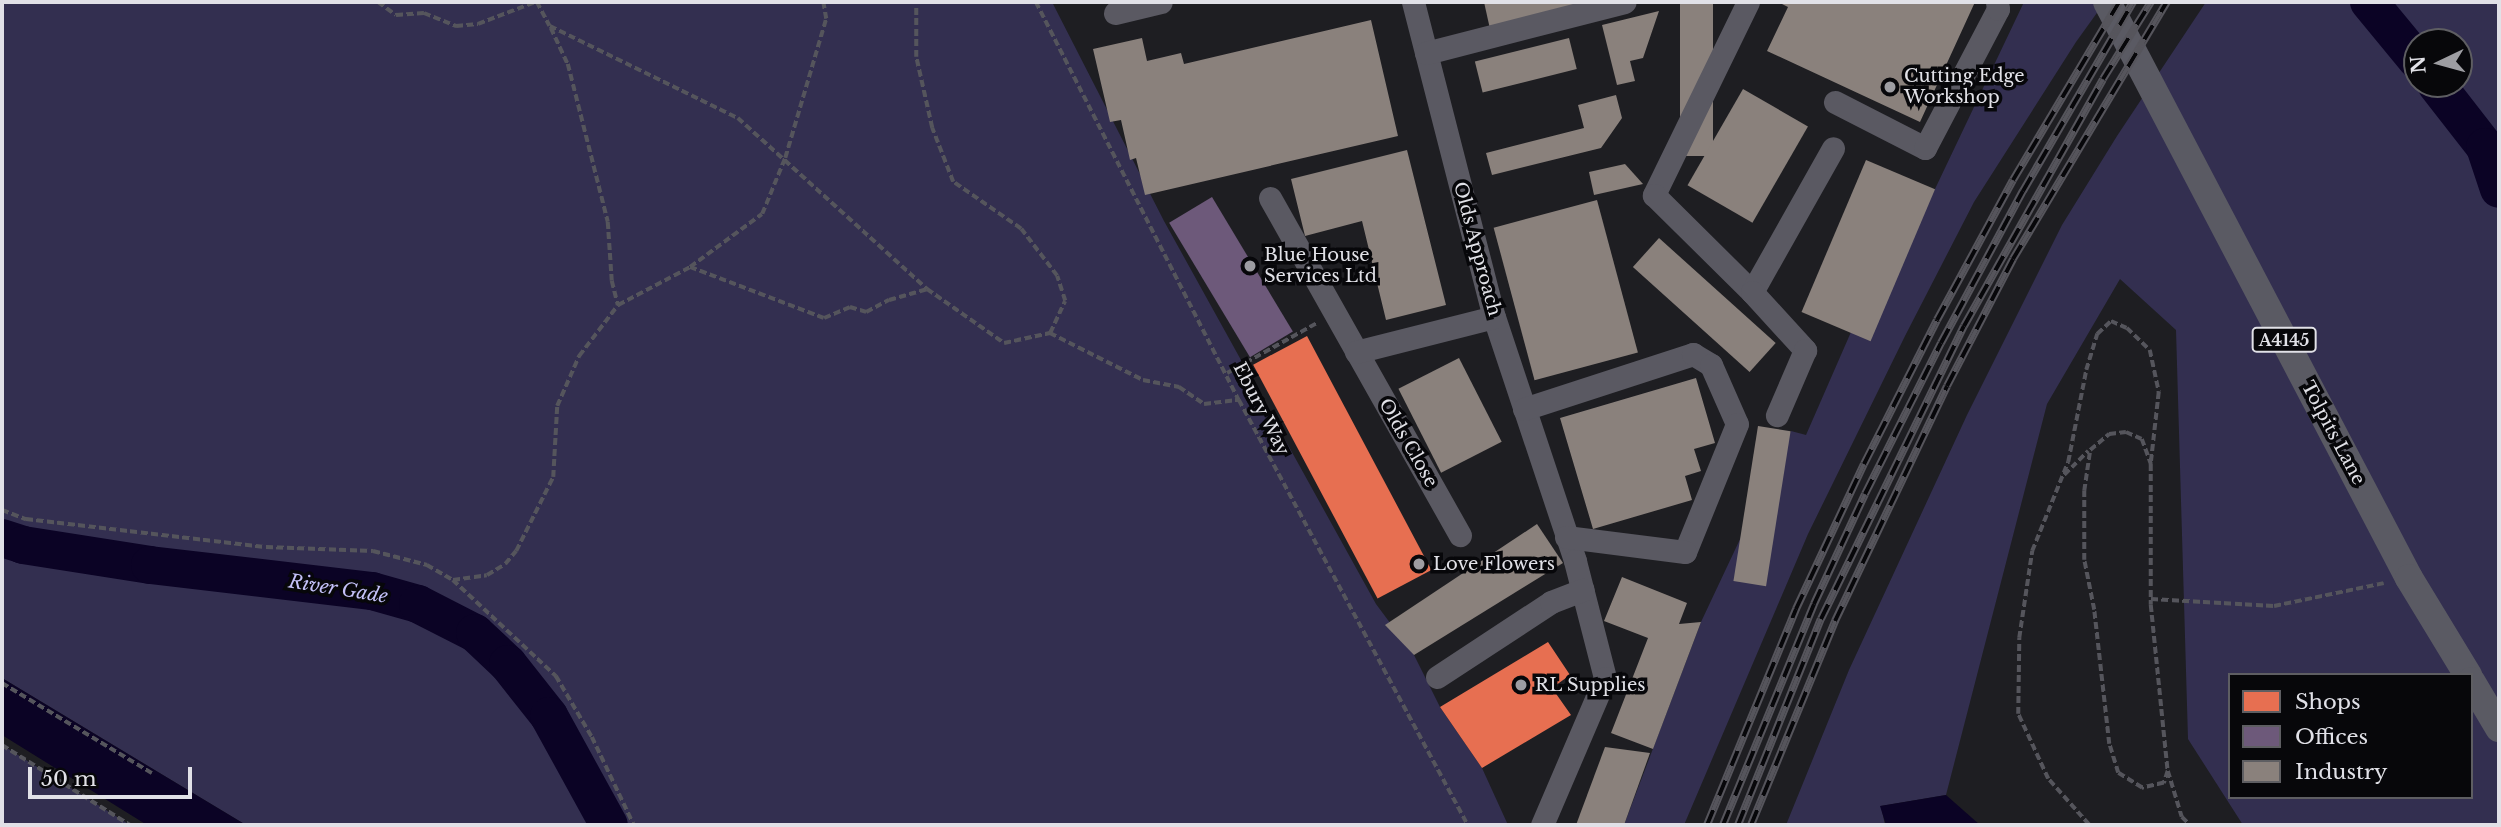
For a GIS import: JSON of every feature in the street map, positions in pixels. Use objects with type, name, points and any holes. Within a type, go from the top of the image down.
[{"type":"main road","name":"Tolpits Lane","points":[[2107,2],[2409,578],[2467,673]]},
{"type":"main road","points":[[2473,684],[2499,728]]},
{"type":"street","points":[[1115,13],[1161,2]]},
{"type":"street","name":"Olds Approach","points":[[1413,2],[1494,317],[1583,590],[1605,678],[1542,825]]},
{"type":"street","points":[[1426,52],[1625,2]]},
{"type":"street","points":[[1748,2],[1654,195],[1752,292],[1805,350],[1777,415]]},
{"type":"street","points":[[1835,102],[1925,148],[1998,9],[1997,2]]},
{"type":"street","points":[[1752,292],[1833,148]]},
{"type":"street","name":"Olds Close","points":[[1270,198],[1460,535]]},
{"type":"street","points":[[1356,352],[1494,317]]},
{"type":"street","points":[[1524,409],[1693,354],[1711,365],[1737,424],[1685,552],[1566,537]]},
{"type":"street","points":[[1437,677],[1551,602],[1583,590]]},
{"type":"path","points":[[378,2],[396,15],[424,13],[456,26],[478,24],[536,2],[568,64],[608,222],[612,281],[618,305]]},
{"type":"path","points":[[453,580],[487,575],[505,564],[516,551],[553,477],[558,406],[579,356],[618,305],[690,267],[762,214],[785,159],[826,19],[823,2]]},
{"type":"path","points":[[916,2],[916,57],[933,128],[953,182],[1021,229],[1057,276],[1066,301],[1050,332]]},
{"type":"path","name":"Ebury Way","points":[[1036,2],[1227,373],[1238,400],[1468,825]]},
{"type":"path","points":[[550,26],[738,118],[927,289],[1004,343],[1050,332],[1143,380],[1179,387],[1204,404],[1238,400]]},
{"type":"path","points":[[690,267],[824,318],[850,307],[866,312],[889,300],[927,289]]},
{"type":"path","points":[[1227,373],[1335,313]]},
{"type":"path","points":[[2089,825],[2048,779],[2018,713],[2019,638],[2032,551],[2062,477],[2096,334],[2111,321],[2127,328],[2150,350],[2160,392],[2151,464],[2151,598],[2168,771],[2182,817],[2190,825]]},
{"type":"path","points":[[2062,477],[2109,434],[2126,432],[2142,439],[2151,464]]},
{"type":"path","points":[[2090,450],[2084,491],[2084,559],[2094,610],[2109,744],[2119,773],[2142,788],[2164,783],[2168,771]]},
{"type":"path","points":[[2,510],[26,519],[266,547],[373,551],[427,565],[453,580],[556,676],[592,737],[634,825]]},
{"type":"path","points":[[2151,598],[2274,606],[2409,578]]},
{"type":"path","points":[[2,683],[152,774]]},
{"type":"path","points":[[2,745],[130,825]]},
{"type":"shaded area","points":[[2,2],[1052,2],[1164,221],[1376,604],[1414,655],[1440,707],[1482,768],[1508,825],[246,825],[2,678]]},
{"type":"shaded area","points":[[2024,2],[2095,2],[2099,10],[1974,202],[1905,336],[1808,534],[1684,825],[1624,825],[1701,622],[1791,431],[1806,435],[1851,332],[1935,189]]},
{"type":"shaded area","points":[[2206,2],[2499,2],[2499,825],[2243,825],[2188,739],[2176,330],[2120,279],[2047,404],[1946,795],[1881,806],[1885,825],[1786,825],[1849,670],[1967,415],[2062,225]]},
{"type":"shaded area","points":[[2,678],[246,825],[147,825],[2,735]]},
{"type":"shaded area","points":[[2,745],[130,825],[2,825]]},
{"type":"shaded area","points":[[1946,795],[1980,825],[1886,825],[1880,806]]},
{"type":"building: Shops","points":[[1307,336],[1431,570],[1378,599],[1253,365]]},
{"type":"building: Shops","points":[[1548,642],[1570,675],[1552,688],[1571,715],[1482,768],[1440,707]]},
{"type":"building: Offices","points":[[1212,197],[1293,332],[1250,357],[1169,223]]},
{"type":"building: Industry","points":[[1484,2],[1598,2],[1490,29]]},
{"type":"building: Industry","points":[[1680,2],[1713,2],[1713,156],[1680,156]]},
{"type":"building: Industry","name":"Cutting Edge Workshop","points":[[1778,2],[1975,2],[1920,122],[1767,51],[1788,7]]},
{"type":"building: Industry","points":[[1659,11],[1643,58],[1630,61],[1635,81],[1617,85],[1602,25]]},
{"type":"building: Industry","points":[[1371,20],[1398,136],[1145,195],[1136,158],[1130,160],[1121,120],[1110,122],[1093,49],[1142,38],[1147,61],[1181,53],[1184,64]]},
{"type":"building: Industry","points":[[1569,38],[1577,69],[1483,93],[1475,61]]},
{"type":"building: Industry","points":[[1743,89],[1808,126],[1752,223],[1688,185]]},
{"type":"building: Industry","points":[[1616,95],[1622,118],[1601,148],[1492,175],[1486,153],[1584,128],[1578,105]]},
{"type":"building: Industry","points":[[1407,150],[1446,305],[1386,320],[1362,221],[1305,236],[1291,179]]},
{"type":"building: Industry","points":[[1866,160],[1935,189],[1871,341],[1802,312]]},
{"type":"building: Industry","points":[[1625,164],[1643,184],[1594,195],[1589,172]]},
{"type":"building: Industry","points":[[1597,200],[1638,353],[1535,380],[1494,228]]},
{"type":"building: Industry","points":[[1659,238],[1776,343],[1750,372],[1633,267]]},
{"type":"building: Industry","points":[[1459,358],[1502,442],[1441,473],[1398,389]]},
{"type":"building: Industry","points":[[1696,378],[1715,443],[1694,449],[1701,471],[1685,476],[1692,500],[1593,529],[1560,418]]},
{"type":"building: Industry","points":[[1758,426],[1791,431],[1766,586],[1733,581]]},
{"type":"building: Industry","points":[[1537,524],[1563,563],[1414,655],[1385,625]]},
{"type":"building: Industry","points":[[1622,577],[1687,603],[1679,624],[1701,622],[1653,749],[1611,733],[1648,638],[1604,621]]},
{"type":"building: Industry","points":[[1605,747],[1650,753],[1624,825],[1576,825]]},
{"type":"waterway","points":[[2369,2],[2403,43]]},
{"type":"waterway","points":[[2447,98],[2485,147],[2499,189]]},
{"type":"waterway","name":"River Gade","points":[[2,538],[23,545],[150,565],[372,591],[418,604],[475,633],[508,664],[549,716],[609,825]]},
{"type":"railway","points":[[1707,825],[1796,609],[1864,464],[1937,320],[2013,180],[2119,2]]},
{"type":"railway","points":[[1723,825],[1814,604],[1865,494],[1941,343],[2023,191],[2133,2]]},
{"type":"railway","points":[[1738,825],[1821,619],[1964,326],[2103,79],[2151,2]]},
{"type":"railway","points":[[1751,825],[1835,621],[1947,386],[2013,259],[2167,2]]},
{"type":"place","name":"Cutting Edge Workshop","points":[[1890,87]]},
{"type":"place","name":"Blue House Services Ltd","points":[[1250,266]]},
{"type":"place","name":"Love Flowers","points":[[1419,564]]},
{"type":"place","name":"RL Supplies","points":[[1521,685]]}]
